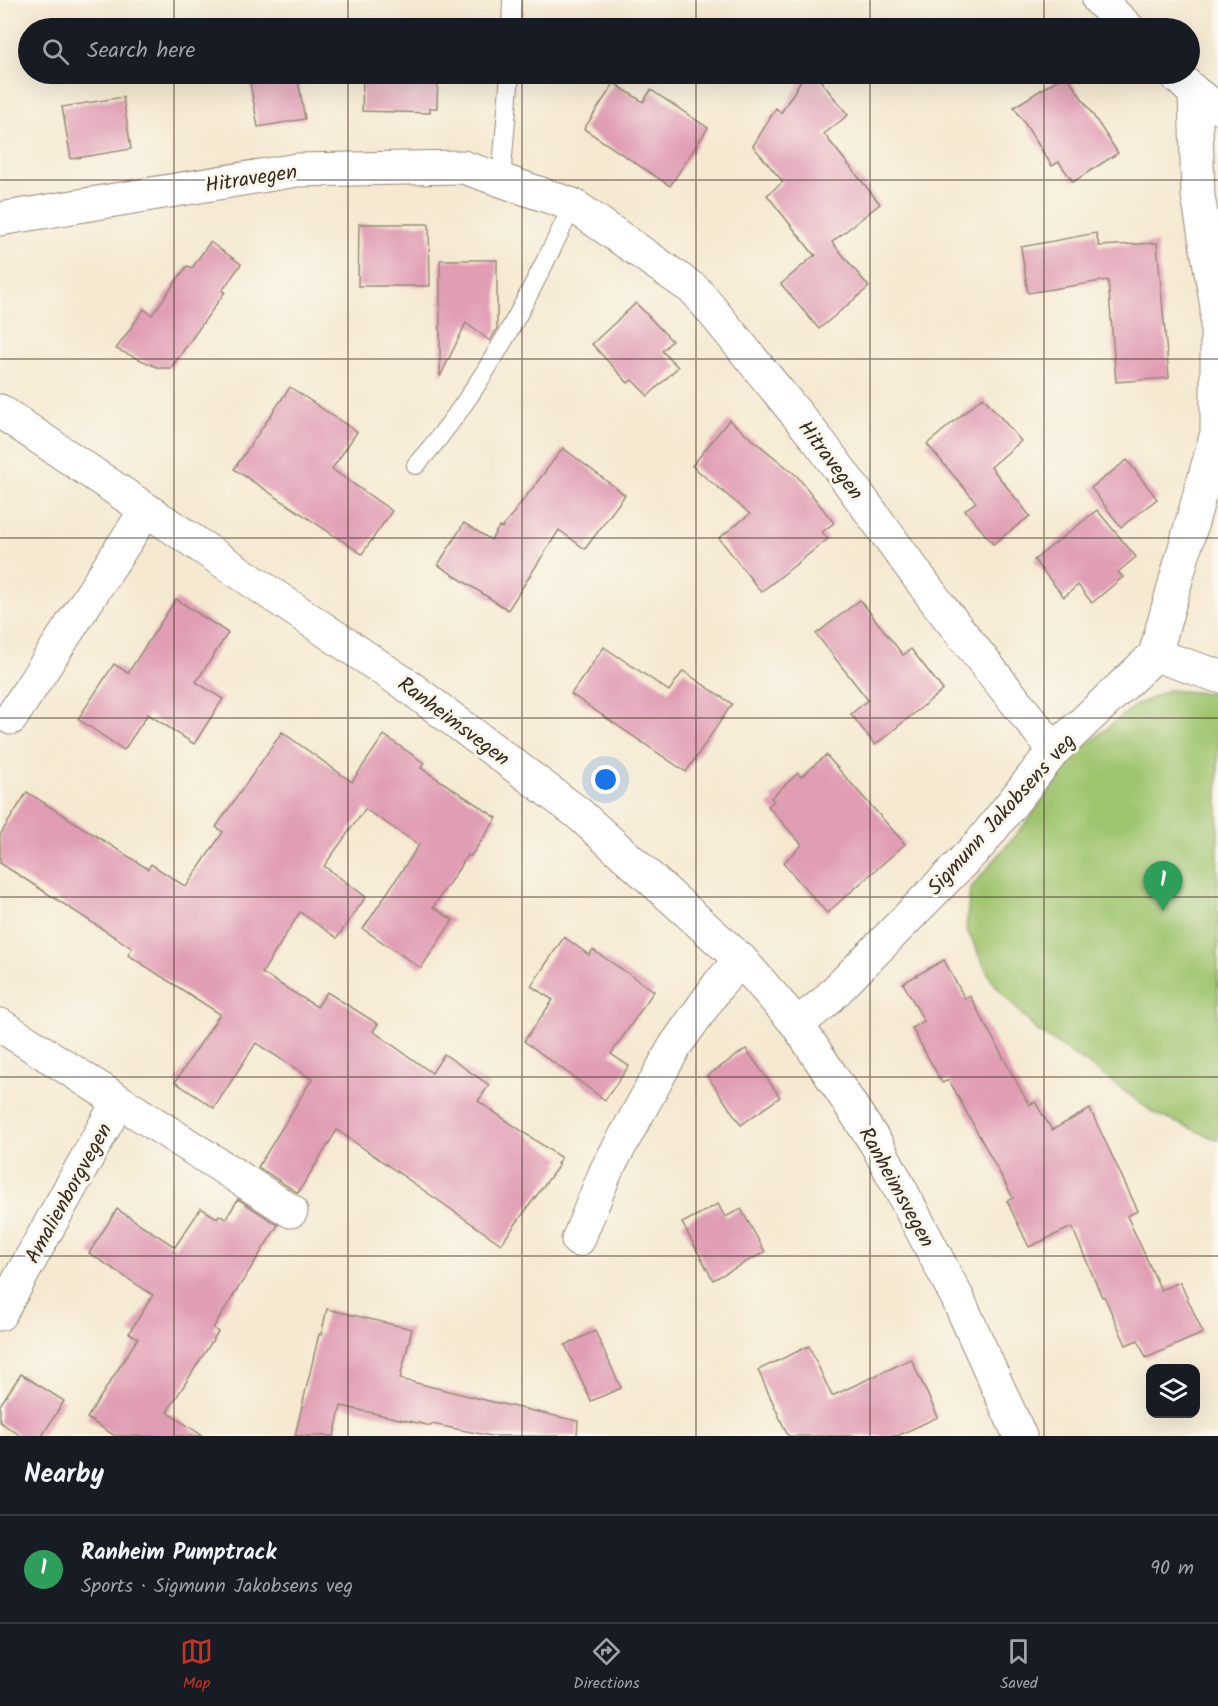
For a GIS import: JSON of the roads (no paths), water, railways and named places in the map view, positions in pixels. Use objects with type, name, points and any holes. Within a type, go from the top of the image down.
[{"type":"street","points":[[1099,0],[1118,18]]},
{"type":"street","points":[[1196,92],[1198,196],[1217,307],[1217,433],[1155,655],[1218,676]]},
{"type":"street","name":"Hitravegen","points":[[0,219],[297,170],[463,166],[573,205],[696,291],[821,444],[939,605],[1054,750]]},
{"type":"street","name":"Ranheimsvegen","points":[[0,411],[408,686],[578,813],[741,960],[797,1024],[877,1145],[957,1297],[1020,1436]]},
{"type":"street","points":[[11,718],[146,510]]},
{"type":"street","name":"Sigmunn Jakobsens veg","points":[[797,1024],[824,1004],[980,844],[1054,750],[1155,655]]},
{"type":"street","points":[[578,1240],[606,1171],[675,1047],[719,984],[741,960]]},
{"type":"street","name":"Amalienborgvegen","points":[[0,1025],[291,1211]]},
{"type":"street","name":"Amalienborgvegen","points":[[0,1314],[118,1102]]},
{"type":"lane","points":[[511,18],[512,0]]},
{"type":"lane","points":[[501,179],[509,84]]},
{"type":"lane","points":[[416,465],[438,441],[459,412],[507,337],[573,205]]},
{"type":"place","name":"Ranheim Pumptrack","points":[[1163,911]]}]
